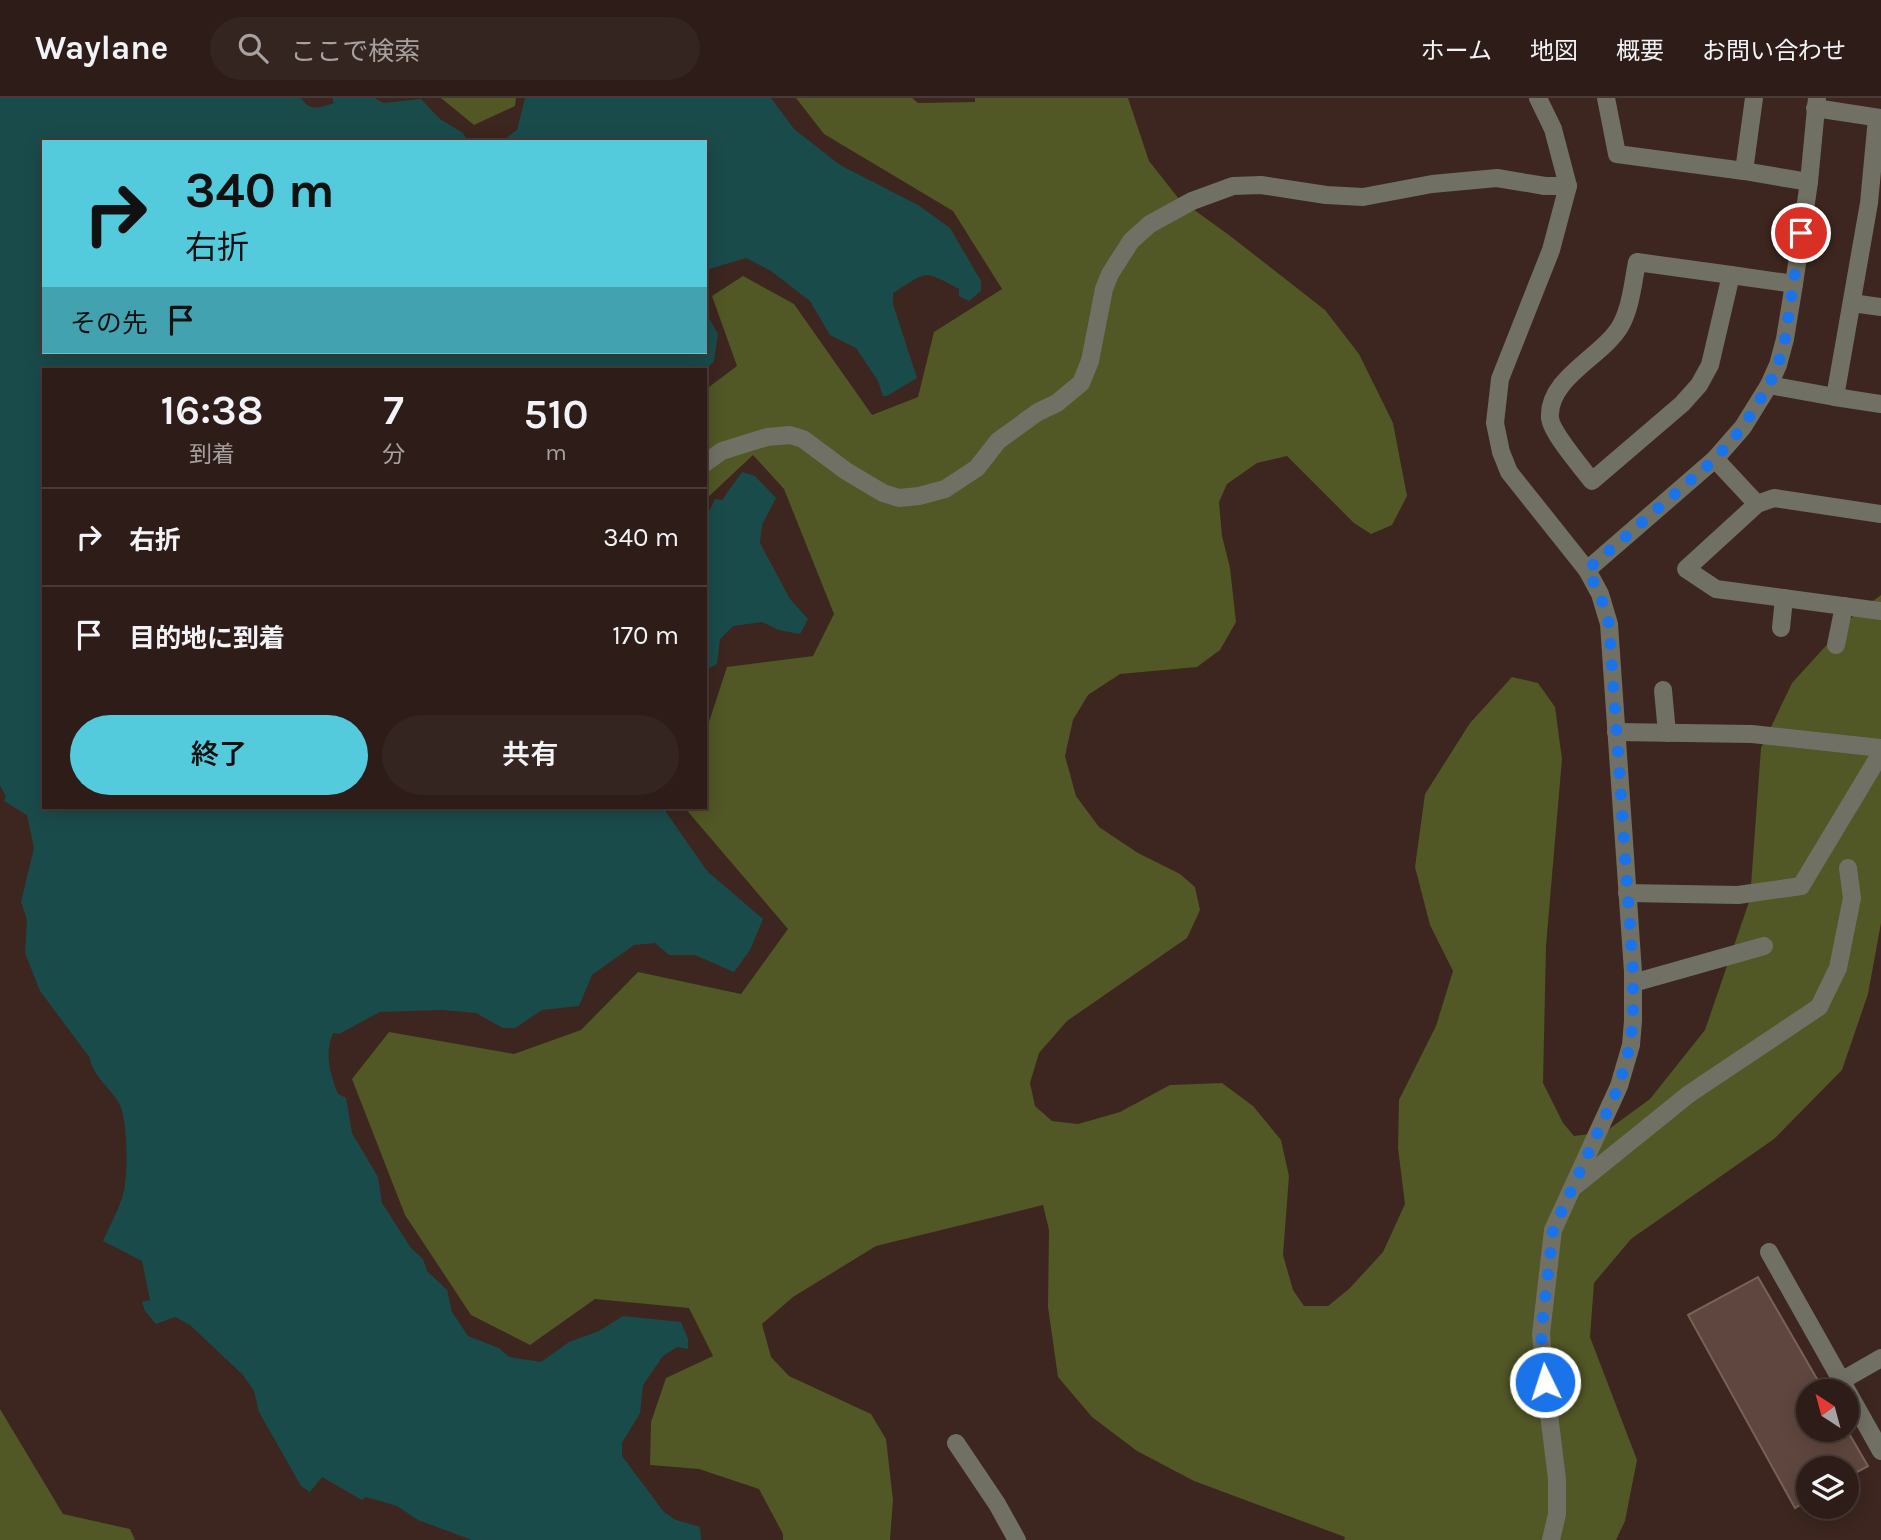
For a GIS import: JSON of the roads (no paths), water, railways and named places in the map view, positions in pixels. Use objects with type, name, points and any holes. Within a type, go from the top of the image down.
[{"type":"street","points":[[1538,98],[1553,129],[1568,186],[1551,250],[1500,379],[1495,423],[1501,452],[1509,472],[1587,570],[1600,594],[1609,624],[1633,983],[1630,1045],[1619,1086],[1553,1230],[1541,1334],[1557,1479],[1558,1514],[1551,1540]]},
{"type":"street","points":[[1606,98],[1617,154],[1809,182]]},
{"type":"street","points":[[1744,171],[1754,98]]},
{"type":"street","points":[[1587,570],[1715,459],[1743,427],[1769,385],[1785,339],[1809,182],[1816,103],[1879,118],[1875,204],[1852,303],[1835,397]]},
{"type":"street","points":[[707,462],[722,451],[767,437],[790,435],[803,439],[846,471],[883,493],[899,498],[945,489],[977,468],[998,441],[1081,383],[1090,361],[1104,289],[1110,274],[1131,241],[1150,224],[1192,201],[1233,186],[1261,185],[1326,195],[1363,197],[1432,184],[1497,178],[1545,186],[1568,186]]},
{"type":"street","points":[[1731,275],[1710,365],[1699,385],[1682,404],[1592,481],[1558,436],[1550,419],[1553,402],[1563,382],[1608,342],[1621,326],[1629,303],[1637,262],[1731,275],[1794,284]]},
{"type":"street","points":[[1852,303],[1881,307]]},
{"type":"street","points":[[1769,385],[1881,404]]},
{"type":"street","points":[[1715,459],[1757,504]]},
{"type":"street","points":[[1881,514],[1774,498],[1757,504],[1686,569],[1716,589],[1881,611]]},
{"type":"street","points":[[1781,628],[1784,598]]},
{"type":"street","points":[[1836,645],[1844,606]]},
{"type":"street","points":[[1663,690],[1667,733]]},
{"type":"street","points":[[1616,732],[1752,734],[1881,751],[1801,886],[1738,895],[1628,893]]},
{"type":"street","points":[[1573,1188],[1689,1094],[1819,1007],[1838,968],[1843,945],[1852,898],[1848,868]]},
{"type":"street","points":[[1633,983],[1764,946]]},
{"type":"street","points":[[1769,1252],[1840,1379]]},
{"type":"street","points":[[1844,1379],[1881,1358]]},
{"type":"street","points":[[1859,1412],[1881,1451]]},
{"type":"street","points":[[956,1443],[997,1504],[1017,1540]]},
{"type":"water","points":[[0,98],[301,98],[316,108],[334,103],[332,98],[375,98],[383,103],[421,99],[440,119],[463,133],[468,140],[42,140],[42,354],[707,354],[707,315],[718,334],[714,361],[707,368],[42,368],[42,809],[665,809],[707,871],[763,919],[750,950],[734,972],[695,955],[669,955],[655,943],[634,945],[592,975],[579,1006],[542,1010],[515,1028],[503,1028],[476,1013],[442,1010],[380,1012],[339,1034],[333,1033],[329,1049],[329,1064],[335,1086],[338,1094],[346,1098],[352,1133],[378,1177],[382,1203],[411,1248],[423,1259],[427,1271],[447,1290],[452,1312],[468,1336],[499,1348],[509,1357],[541,1362],[569,1342],[599,1331],[623,1316],[681,1322],[688,1339],[688,1349],[677,1347],[663,1356],[643,1385],[640,1413],[622,1443],[622,1456],[664,1512],[676,1520],[700,1527],[701,1540],[472,1540],[418,1520],[397,1506],[366,1497],[362,1500],[322,1477],[310,1492],[301,1486],[259,1412],[254,1391],[243,1375],[190,1325],[175,1317],[156,1324],[145,1311],[142,1302],[150,1300],[142,1261],[103,1241],[124,1190],[127,1159],[122,1111],[115,1097],[98,1076],[90,1058],[40,991],[25,953],[27,920],[21,902],[34,848],[27,815],[4,801],[6,797],[0,785]]},
{"type":"water","points":[[525,98],[771,98],[794,129],[840,165],[918,205],[950,228],[981,281],[981,291],[969,301],[959,296],[959,289],[938,278],[925,275],[893,293],[893,304],[917,378],[883,396],[878,381],[856,348],[830,335],[810,301],[771,271],[746,258],[707,270],[707,140],[504,140],[517,130]]},
{"type":"water","points":[[742,472],[755,476],[776,498],[762,525],[760,543],[790,599],[808,619],[800,634],[779,630],[762,622],[733,626],[720,639],[717,664],[707,669],[707,515],[715,499],[722,500]]}]
